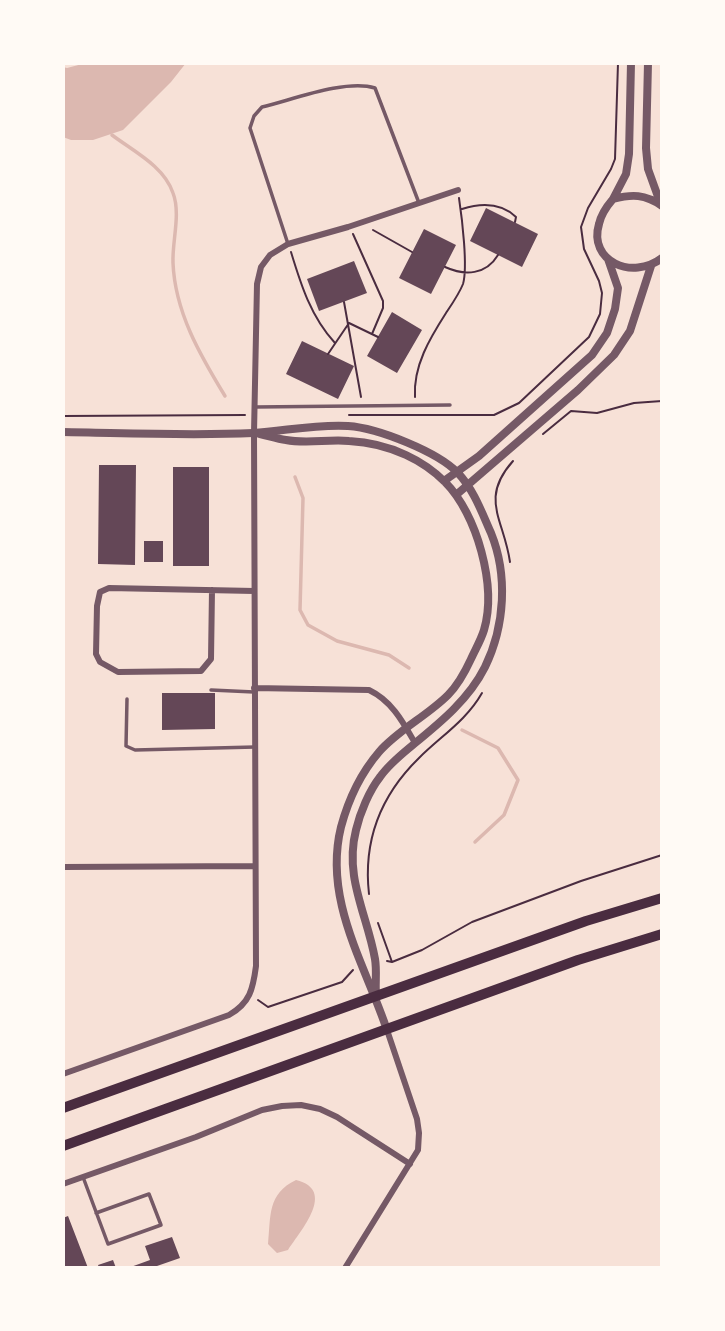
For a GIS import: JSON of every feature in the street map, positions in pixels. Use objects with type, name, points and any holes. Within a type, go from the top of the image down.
[{"type":"main road","points":[[63,1108],[586,921],[662,898]]},
{"type":"main road","points":[[63,1146],[578,960],[662,934]]},
{"type":"street","points":[[444,481],[551,393],[592,355],[607,333],[615,310],[618,288],[602,249],[598,225],[626,174],[631,63]]},
{"type":"street","points":[[648,63],[648,169],[662,205]]},
{"type":"street","points":[[63,1074],[229,1015],[241,1008],[251,995],[256,966],[254,433],[257,284],[261,267],[270,255],[288,244],[365,222],[458,190]]},
{"type":"street","points":[[613,199],[641,195],[662,205]]},
{"type":"street","points":[[608,259],[630,269],[651,266],[662,259]]},
{"type":"street","points":[[456,495],[614,355],[630,331],[651,266]]},
{"type":"street","points":[[63,432],[254,433],[291,427],[349,426],[370,429],[412,444],[457,472],[475,498],[494,542],[500,567],[503,592],[494,644],[485,668],[451,713],[395,760],[379,778],[356,827],[352,850],[359,907],[375,960],[376,996]]},
{"type":"street","points":[[254,433],[288,441],[351,440],[405,455],[444,481],[456,495],[481,548],[487,577],[488,606],[484,630],[463,676],[449,694],[380,751],[360,779],[341,826],[336,870],[337,887],[348,932],[376,996],[419,1133],[418,1150],[345,1268]]},
{"type":"street","points":[[212,590],[211,659],[201,671],[118,672],[100,662],[96,654],[100,592],[109,588],[212,590],[254,591]]},
{"type":"street","points":[[254,690],[369,690],[390,704],[415,743]]},
{"type":"street","points":[[63,867],[255,866]]},
{"type":"street","points":[[63,1184],[196,1137],[262,1110],[282,1106],[301,1105],[328,1113],[410,1164]]},
{"type":"lane","points":[[288,244],[250,128],[261,107],[339,88],[365,85],[375,88],[419,204]]},
{"type":"lane","points":[[255,407],[450,405]]},
{"type":"lane","points":[[211,690],[254,690]]},
{"type":"lane","points":[[127,699],[126,746],[135,750],[255,747]]},
{"type":"lane","points":[[83,1177],[96,1213],[108,1244],[161,1225],[149,1194],[96,1213]]},
{"type":"path","points":[[415,405],[416,376],[422,358],[431,337],[463,285],[465,271],[458,190]]},
{"type":"path","points":[[461,209],[478,203],[500,206],[516,217],[515,222]]},
{"type":"path","points":[[365,222],[373,231],[412,252]]},
{"type":"path","points":[[348,227],[357,239],[383,302],[372,334]]},
{"type":"path","points":[[288,244],[311,311],[335,343]]},
{"type":"path","points":[[445,267],[481,272],[493,264],[498,255]]},
{"type":"path","points":[[344,302],[362,393],[360,407]]},
{"type":"path","points":[[349,323],[378,337]]},
{"type":"path","points":[[328,354],[349,323]]},
{"type":"path","points":[[544,379],[551,393]]},
{"type":"path","points":[[561,404],[571,411],[597,413],[634,403],[662,401]]},
{"type":"path","points":[[375,960],[392,962],[422,950],[472,922],[581,881],[662,855]]},
{"type":"path","points":[[251,995],[268,1007],[342,982],[360,963]]},
{"type":"shaded area","points":[[86,63],[186,63],[123,130],[93,140],[71,140],[63,137],[63,67]]},
{"type":"shaded area","points":[[296,1180],[308,1185],[314,1192],[315,1201],[307,1222],[288,1250],[277,1253],[268,1244],[272,1207],[280,1192]]},
{"type":"building","points":[[486,208],[538,234],[522,267],[470,241]]},
{"type":"building","points":[[424,229],[456,245],[431,294],[399,278]]},
{"type":"building","points":[[354,261],[367,293],[319,311],[307,279]]},
{"type":"building","points":[[392,312],[422,330],[397,373],[367,356]]},
{"type":"building","points":[[302,341],[354,366],[338,399],[286,374]]},
{"type":"building","points":[[99,465],[136,465],[135,565],[98,564]]},
{"type":"building","points":[[173,467],[209,467],[209,566],[173,566]]},
{"type":"building","points":[[144,541],[163,541],[163,562],[144,562]]},
{"type":"building","points":[[162,693],[215,693],[215,729],[162,730]]},
{"type":"building","points":[[68,1216],[88,1268],[63,1268],[63,1218]]},
{"type":"building","points":[[172,1237],[180,1258],[157,1266],[158,1268],[128,1268],[150,1260],[145,1246]]},
{"type":"building","points":[[113,1260],[116,1268],[99,1268],[98,1265]]},
{"type":"waterway","points":[[112,135],[155,167],[169,183],[175,201],[173,263],[178,299],[198,349],[225,396]]},
{"type":"waterway","points":[[295,477],[303,498],[300,610],[308,625],[337,641],[389,655],[409,668]]},
{"type":"waterway","points":[[462,730],[498,748],[518,780],[504,815],[475,842]]}]
